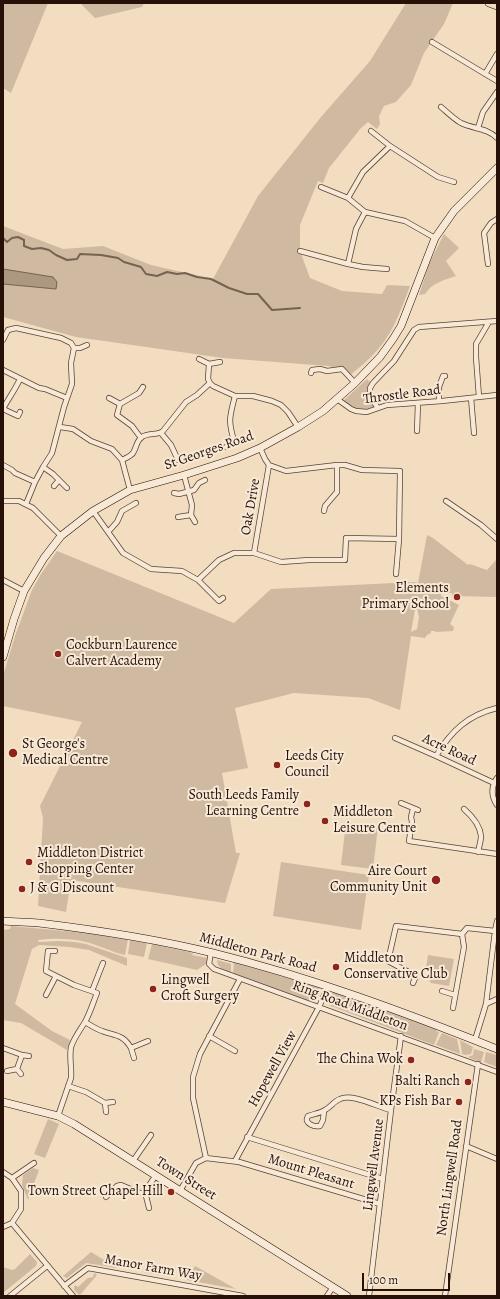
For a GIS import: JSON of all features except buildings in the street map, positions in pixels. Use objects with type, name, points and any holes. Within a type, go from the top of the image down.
[{"type":"main road","points":[[489,3],[497,6]]},
{"type":"street","points":[[432,42],[497,81]]},
{"type":"street","points":[[485,74],[497,54]]},
{"type":"street","points":[[478,128],[483,112],[497,92]]},
{"type":"street","points":[[441,107],[462,123],[478,128],[492,134],[497,138]]},
{"type":"street","points":[[370,131],[390,146],[438,177],[454,182]]},
{"type":"street","points":[[348,198],[362,172],[390,146]]},
{"type":"street","name":"St Georges Road","points":[[3,657],[24,591],[40,564],[61,536],[93,511],[130,490],[237,458],[260,448],[298,427],[337,399],[355,383],[380,357],[401,326],[435,238],[454,211],[497,168]]},
{"type":"street","points":[[321,188],[348,198],[365,212],[404,221],[435,238]]},
{"type":"street","points":[[348,264],[356,229],[365,212]]},
{"type":"street","points":[[488,264],[484,233],[491,223],[497,219]]},
{"type":"street","points":[[300,251],[363,268],[387,269]]},
{"type":"street","points":[[378,408],[371,398],[370,388],[394,361],[414,330],[419,327],[497,321]]},
{"type":"street","points":[[479,397],[476,344],[489,322]]},
{"type":"street","points":[[3,326],[8,330]]},
{"type":"street","points":[[3,340],[8,330],[16,328],[61,338],[71,343],[74,348],[71,362],[72,384],[64,407],[60,427],[52,453],[34,482],[26,504]]},
{"type":"street","points":[[74,348],[87,345]]},
{"type":"street","points":[[200,359],[209,364],[220,362]]},
{"type":"street","points":[[209,364],[208,379],[213,386],[235,396],[253,396],[281,405],[288,412],[298,427]]},
{"type":"street","points":[[310,370],[320,369],[327,371],[342,369],[355,383]]},
{"type":"street","points":[[3,370],[20,379],[67,398]]},
{"type":"street","points":[[439,401],[439,387],[443,376],[445,376]]},
{"type":"street","points":[[20,379],[3,409],[18,416],[20,412]]},
{"type":"street","points":[[122,460],[132,454],[141,438],[146,435],[161,433],[186,402],[197,395],[210,383]]},
{"type":"street","points":[[141,438],[132,426],[117,416],[120,404],[139,393],[144,387]]},
{"type":"street","name":"Throstle Road","points":[[337,399],[345,406],[356,411],[367,412],[387,405],[497,395]]},
{"type":"street","points":[[235,396],[229,420],[235,444]]},
{"type":"street","points":[[109,398],[120,404]]},
{"type":"street","points":[[471,398],[474,433]]},
{"type":"street","points":[[417,431],[418,403]]},
{"type":"street","points":[[60,427],[73,429],[90,441],[112,449],[122,460],[130,490]]},
{"type":"street","points":[[161,433],[171,445],[178,460]]},
{"type":"street","points":[[226,447],[243,441]]},
{"type":"street","points":[[260,448],[269,465],[286,471],[337,465],[345,465],[362,470],[400,471],[399,540],[396,574]]},
{"type":"street","points":[[3,465],[15,473],[34,482]]},
{"type":"street","name":"Oak Drive","points":[[254,553],[269,465]]},
{"type":"street","points":[[324,511],[324,506],[338,492],[337,465]]},
{"type":"street","points":[[43,467],[53,474],[67,488]]},
{"type":"street","points":[[184,475],[192,505],[191,515],[195,522]]},
{"type":"street","points":[[54,486],[59,480]]},
{"type":"street","points":[[174,493],[179,494],[194,490],[199,483],[205,480]]},
{"type":"street","points":[[3,501],[19,501],[33,508],[61,536]]},
{"type":"street","points":[[446,501],[481,525],[497,539]]},
{"type":"street","points":[[108,532],[117,522],[122,511],[136,503]]},
{"type":"street","points":[[93,511],[123,553],[151,569],[182,570],[198,580],[219,601],[223,598]]},
{"type":"street","points":[[178,516],[191,515]]},
{"type":"street","points":[[198,580],[219,560],[234,553],[254,553],[281,562],[345,560],[346,538],[399,540]]},
{"type":"street","points":[[3,580],[24,591]]},
{"type":"street","points":[[436,756],[457,728],[475,716],[497,708]]},
{"type":"street","name":"Acre Road","points":[[395,738],[494,783]]},
{"type":"street","points":[[497,778],[492,789],[497,805]]},
{"type":"street","points":[[401,803],[416,809],[411,817],[412,822],[408,841],[497,854]]},
{"type":"street","points":[[464,809],[471,815],[479,829],[481,836],[478,852]]},
{"type":"street","name":"Middleton Park Road","points":[[3,920],[107,932],[211,952],[328,986],[497,1048]]},
{"type":"street","points":[[475,1040],[486,1004],[497,921]]},
{"type":"street","points":[[413,983],[416,976],[388,961],[396,926],[462,934]]},
{"type":"street","points":[[453,1008],[464,946],[462,934],[467,928],[495,931]]},
{"type":"street","points":[[55,951],[48,951],[46,971],[74,985],[97,993],[85,1022],[75,1037],[72,1046],[70,1060],[71,1072],[58,1116]]},
{"type":"street","name":"Ring Road Middleton","points":[[211,952],[209,964],[214,969],[497,1072]]},
{"type":"street","points":[[92,991],[102,963]]},
{"type":"street","points":[[46,995],[56,976]]},
{"type":"street","points":[[180,1190],[196,1163],[206,1158],[193,1098],[193,1077],[200,1054],[240,978]]},
{"type":"street","name":"Hopewell View","points":[[235,1161],[319,1007],[328,986]]},
{"type":"street","points":[[442,991],[456,995]]},
{"type":"street","points":[[486,1004],[497,999]]},
{"type":"street","points":[[85,1022],[100,1030],[124,1038],[131,1048],[134,1058]]},
{"type":"street","points":[[209,1036],[235,1051]]},
{"type":"street","name":"Lingwell Avenue","points":[[369,1296],[401,1036]]},
{"type":"street","points":[[131,1048],[148,1041]]},
{"type":"street","points":[[3,1048],[29,1056]]},
{"type":"street","points":[[16,1069],[22,1054]]},
{"type":"street","name":"North Lingwell Road","points":[[445,1296],[478,1064]]},
{"type":"street","points":[[7,1071],[16,1069]]},
{"type":"street","points":[[16,1069],[21,1074]]},
{"type":"street","points":[[68,1086],[86,1092],[105,1103],[113,1102]]},
{"type":"street","points":[[324,1111],[344,1097],[354,1098],[391,1110]]},
{"type":"street","name":"Town Street","points":[[3,1102],[58,1116],[74,1124],[347,1296]]},
{"type":"street","points":[[105,1103],[106,1112]]},
{"type":"street","points":[[133,1161],[151,1135]]},
{"type":"street","points":[[247,1138],[383,1179]]},
{"type":"street","points":[[466,1146],[497,1159]]},
{"type":"street","name":"Mount Pleasant","points":[[206,1158],[235,1161],[380,1204]]},
{"type":"street","points":[[12,1178],[34,1163]]},
{"type":"street","points":[[3,1172],[12,1178],[21,1191],[21,1209],[12,1223],[3,1227]]},
{"type":"street","points":[[145,1192],[156,1175]]},
{"type":"street","points":[[106,1197],[119,1185],[140,1193],[145,1192]]},
{"type":"street","points":[[145,1192],[150,1208]]},
{"type":"street","points":[[12,1223],[73,1296]]},
{"type":"street","points":[[10,1296],[47,1266]]},
{"type":"street","name":"Manor Farm Way","points":[[64,1286],[88,1268],[243,1296]]},
{"type":"street","points":[[327,1296],[333,1287]]},
{"type":"shaded area","points":[[3,3],[48,3],[11,93],[3,88]]},
{"type":"shaded area","points":[[80,3],[144,3],[142,7],[95,18]]},
{"type":"shaded area","points":[[406,3],[453,3],[444,24],[424,53],[411,85],[396,102],[384,106],[379,116],[380,124],[377,129],[368,122],[361,128],[329,168],[323,183],[318,181],[300,225],[300,251],[310,278],[342,291],[382,294],[387,285],[410,286],[389,334],[376,352],[349,376],[342,369],[328,366],[223,358],[76,337],[3,317],[3,226],[63,249],[103,246],[151,265],[213,279],[258,196],[321,117],[370,61]]},
{"type":"shaded area","points":[[444,234],[459,248],[446,261],[456,276],[439,282],[431,287],[425,294],[419,295],[429,264]]},
{"type":"shaded area","points":[[3,269],[53,277],[57,282],[56,289],[3,284]]},
{"type":"shaded area","points":[[367,379],[370,382],[368,395],[374,407],[370,409],[358,409],[343,401]]},
{"type":"shaded area","points":[[427,535],[468,565],[470,564],[487,570],[497,559],[497,597],[452,596],[452,593],[441,593],[441,596],[459,605],[450,624],[454,627],[453,631],[431,631],[431,633],[425,638],[411,636],[400,710],[368,698],[294,693],[235,708],[248,768],[222,773],[236,853],[240,853],[225,903],[71,880],[66,912],[38,906],[43,818],[40,806],[82,722],[3,706],[3,676],[15,636],[32,590],[57,551],[234,623],[271,589],[418,583]],"holes":[[[422,598],[417,608],[419,617],[417,629],[411,632],[417,599]]]},
{"type":"shaded area","points":[[346,823],[378,827],[373,869],[341,865]]},
{"type":"shaded area","points":[[281,862],[369,875],[361,930],[273,916]]},
{"type":"shaded area","points":[[11,926],[76,932],[128,939],[125,955],[91,943],[80,941],[62,939],[38,940],[39,942],[59,941],[86,944],[127,958],[127,966],[89,950],[39,945],[32,949],[15,1004],[52,1031],[70,1040],[67,1050],[21,1023],[3,1020],[3,930],[10,929]]},
{"type":"shaded area","points":[[130,940],[147,943],[144,957],[128,954]]},
{"type":"shaded area","points":[[152,944],[193,953],[192,955],[207,958],[206,964],[197,970],[148,959]]},
{"type":"shaded area","points":[[428,955],[454,959],[449,986],[431,983],[428,979],[429,972],[426,968]]},
{"type":"shaded area","points":[[217,960],[231,964],[231,973],[223,970],[218,965]]},
{"type":"shaded area","points":[[234,962],[318,987],[321,991],[316,1001],[312,1002],[233,974]]},
{"type":"shaded area","points":[[336,991],[437,1029],[436,1031],[439,1032],[434,1045],[331,1006],[328,1004],[333,992]]},
{"type":"shaded area","points":[[442,1033],[457,1039],[460,1054],[436,1045]]},
{"type":"shaded area","points":[[460,1040],[473,1047],[471,1054],[462,1054]]},
{"type":"shaded area","points":[[474,1049],[484,1052],[481,1063],[468,1057],[473,1055]]},
{"type":"shaded area","points":[[486,1052],[497,1055],[497,1067],[484,1062]]},
{"type":"shaded area","points":[[48,1119],[59,1124],[45,1158],[34,1154]]},
{"type":"shaded area","points":[[33,1168],[39,1170],[28,1200],[22,1185],[23,1175]]},
{"type":"shaded area","points":[[91,1252],[117,1268],[86,1263],[67,1278],[63,1276]]},
{"type":"shaded area","points":[[30,1254],[37,1262],[36,1266],[3,1293],[3,1267],[12,1270],[15,1269]]},
{"type":"shaded area","points":[[147,1264],[167,1276],[143,1272]]},
{"type":"shaded area","points":[[195,1266],[236,1289],[187,1280]]},
{"type":"shaded area","points":[[94,1273],[97,1275],[80,1295],[74,1290],[75,1285],[78,1287],[88,1278],[93,1277]]},
{"type":"waterway","points":[[3,238],[7,242],[12,238],[18,237],[24,240],[24,246],[32,249],[41,248],[49,250],[67,260],[77,259],[80,254],[101,255],[118,258],[124,262],[141,267],[146,274],[157,276],[167,272],[177,274],[185,273],[211,279],[229,288],[247,294],[258,294],[272,310],[300,308]]},
{"type":"place","name":"Elements Primary School","points":[[457,597]]},
{"type":"place","name":"Cockburn Laurence Calvert Academy","points":[[58,654]]},
{"type":"place","name":"St George's Medical Centre","points":[[13,753]]},
{"type":"place","name":"Leeds City Council","points":[[277,765]]},
{"type":"place","name":"South Leeds Family Learning Centre","points":[[307,804]]},
{"type":"place","name":"Middleton Leisure Centre","points":[[325,821]]},
{"type":"place","name":"Middleton District Shopping Center","points":[[29,862]]},
{"type":"place","name":"Aire Court Community Unit","points":[[436,880]]},
{"type":"place","name":"J & G Discount","points":[[22,889]]},
{"type":"place","name":"Middleton Conservative Club","points":[[336,967]]},
{"type":"place","name":"Lingwell Croft Surgery","points":[[153,989]]},
{"type":"place","name":"The China Wok","points":[[411,1060]]},
{"type":"place","name":"Balti Ranch","points":[[468,1082]]},
{"type":"place","name":"KPs Fish Bar","points":[[459,1102]]},
{"type":"place","name":"Town Street Chapel Hill","points":[[171,1192]]}]
